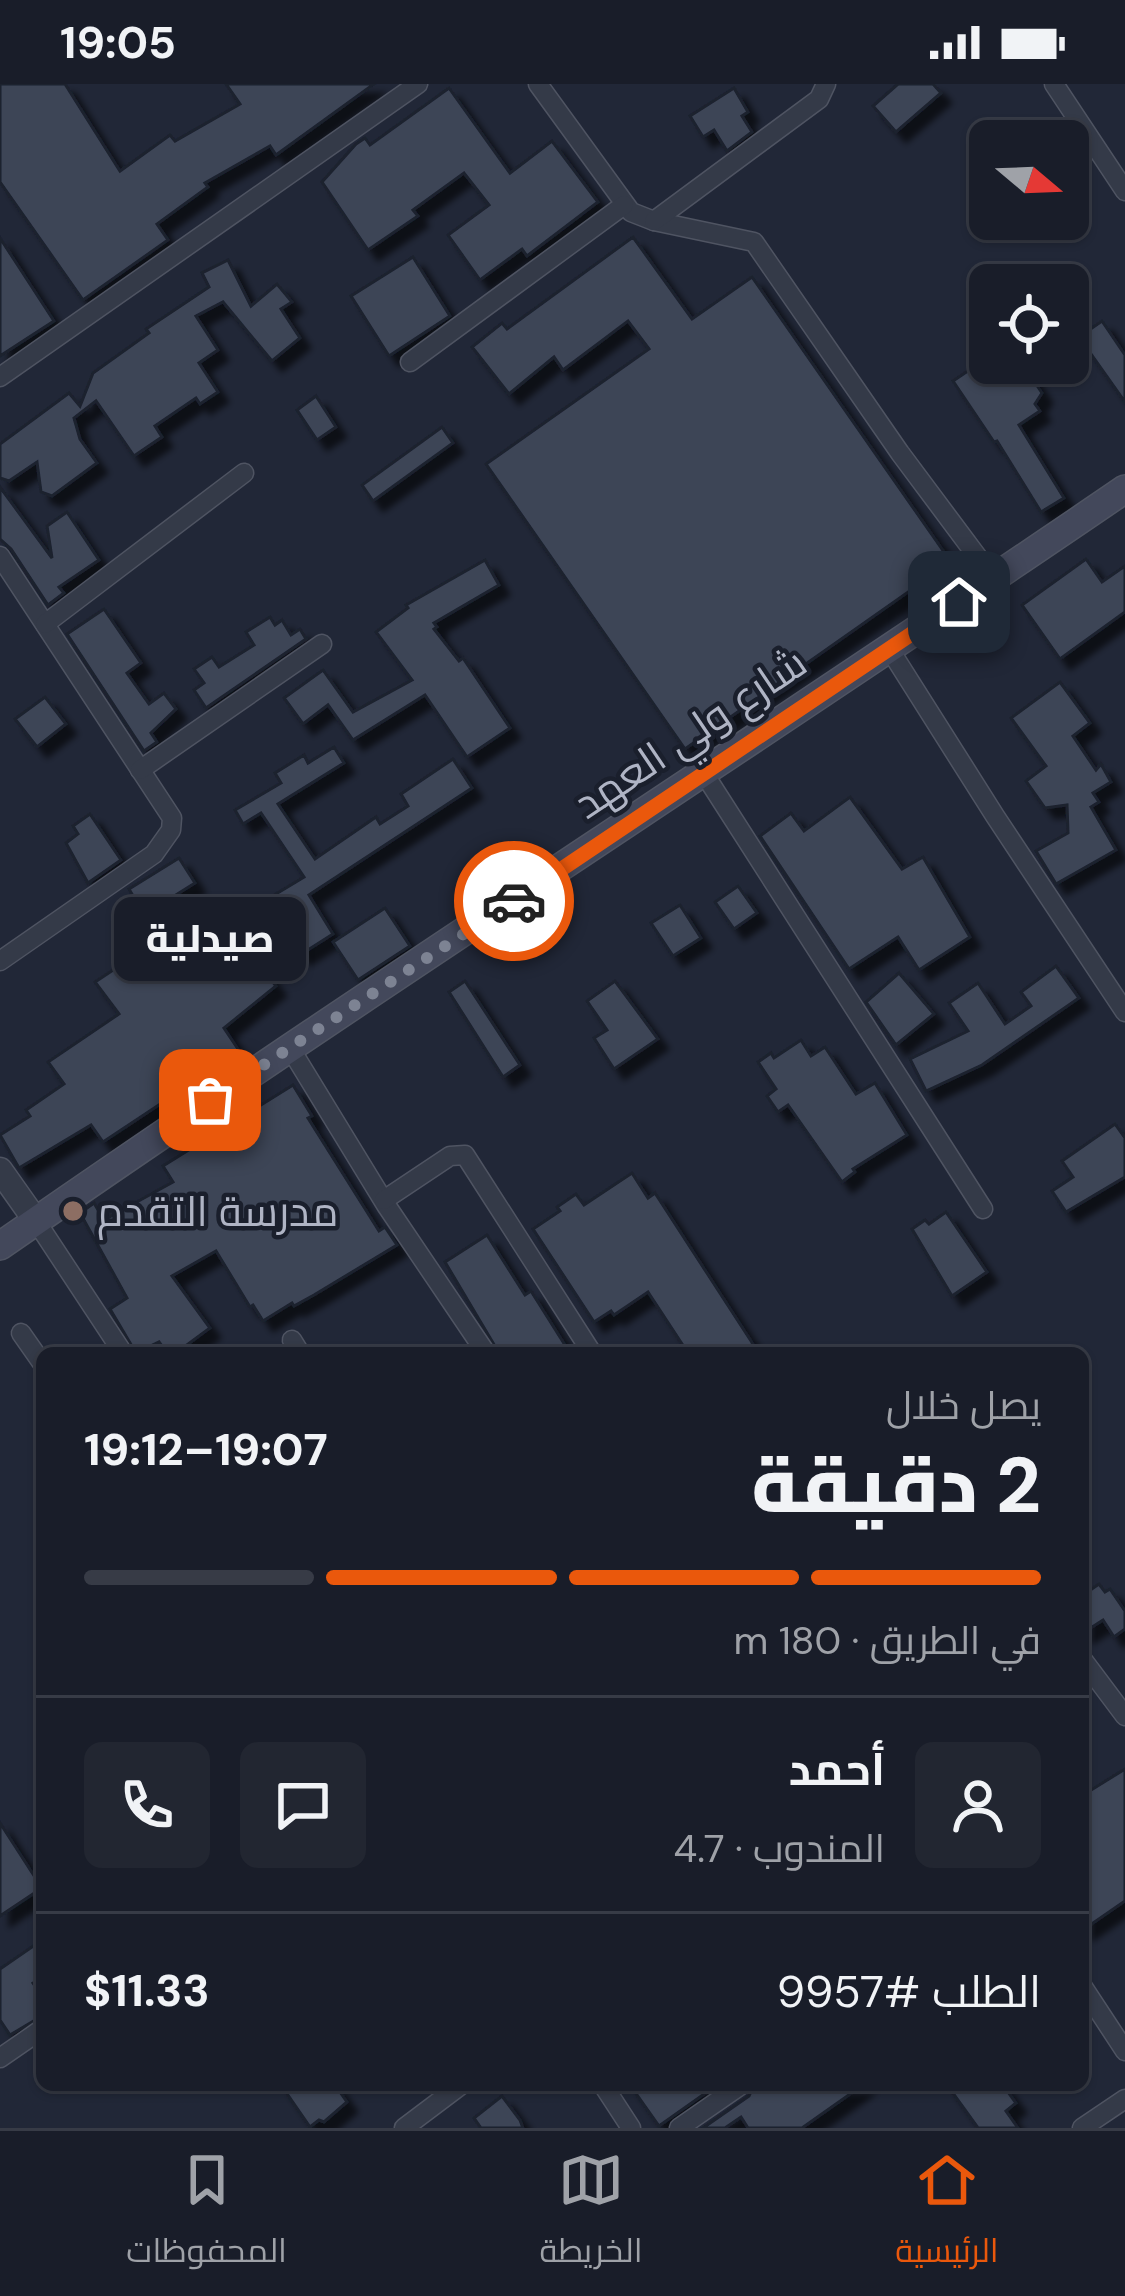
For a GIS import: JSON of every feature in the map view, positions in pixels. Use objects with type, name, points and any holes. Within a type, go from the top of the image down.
[{"type":"main road","name":"شارع ولي العهد","points":[[0,1246],[170,1125],[705,775],[1125,489]]},
{"type":"street","points":[[0,377],[418,84]]},
{"type":"street","points":[[538,84],[624,205],[654,221],[754,242],[900,453],[994,578]]},
{"type":"street","points":[[654,221],[819,99],[826,84]]},
{"type":"street","points":[[1054,84],[1125,191]]},
{"type":"street","points":[[410,362],[624,205]]},
{"type":"street","points":[[45,624],[244,473]]},
{"type":"street","points":[[0,556],[172,818],[166,839],[154,854],[0,961]]},
{"type":"street","points":[[140,770],[322,644]]},
{"type":"street","points":[[890,650],[994,817],[1125,1012]]},
{"type":"street","points":[[705,775],[982,1209]]},
{"type":"street","points":[[290,1048],[482,1347]]},
{"type":"street","points":[[385,1200],[450,1156],[465,1155],[588,1347]]},
{"type":"street","points":[[0,1170],[119,1347]]},
{"type":"street","points":[[21,1333],[36,1354]]},
{"type":"street","points":[[1089,1668],[1125,1716]]},
{"type":"street","points":[[1089,1996],[1125,2051]]},
{"type":"street","points":[[0,2058],[36,2033]]},
{"type":"street","points":[[404,2128],[453,2091]]},
{"type":"street","points":[[606,2091],[622,2125]]},
{"type":"street","points":[[679,2128],[732,2091]]},
{"type":"street","points":[[1082,2128],[1125,2098]]},
{"type":"building","points":[[0,84],[65,84],[120,171],[170,135],[175,141],[240,104],[226,84],[374,84],[276,155],[270,146],[205,183],[208,187],[157,224],[168,240],[83,300],[0,182]]},
{"type":"building","points":[[898,84],[933,84],[941,93],[896,132],[873,106]]},
{"type":"building","points":[[449,88],[510,173],[552,141],[598,202],[527,256],[522,249],[480,280],[448,235],[489,205],[464,173],[413,210],[418,216],[368,250],[322,182],[356,144],[365,138],[370,145]]},
{"type":"building","points":[[734,88],[748,112],[742,116],[752,132],[727,151],[714,130],[703,137],[690,116]]},
{"type":"building","points":[[633,237],[692,319],[752,277],[951,562],[685,749],[486,464],[649,349],[628,321],[563,370],[554,357],[509,394],[472,347],[502,323],[507,329]]},
{"type":"building","points":[[0,238],[54,321],[0,356]]},
{"type":"building","points":[[413,257],[450,316],[389,356],[351,296]]},
{"type":"building","points":[[228,260],[251,306],[277,284],[292,302],[281,309],[300,338],[272,361],[223,302],[196,316],[218,350],[199,363],[218,392],[200,404],[196,398],[155,426],[162,437],[134,456],[96,401],[74,418],[80,439],[97,463],[52,496],[41,492],[37,462],[9,481],[0,478],[0,444],[69,393],[80,406],[93,373],[149,333],[146,329],[209,287],[202,273]]},
{"type":"building","points":[[1102,321],[1125,355],[1125,402],[1089,351],[1089,330]]},
{"type":"building","points":[[969,370],[969,384],[1036,384],[1042,393],[1035,404],[1040,411],[1019,425],[1064,498],[1041,512],[953,381]]},
{"type":"building","points":[[316,396],[336,427],[317,440],[297,410]]},
{"type":"building","points":[[442,427],[453,443],[373,501],[362,485]]},
{"type":"building","points":[[0,487],[52,558],[47,526],[67,512],[99,560],[59,587],[64,593],[48,605],[0,539]]},
{"type":"building","points":[[1086,559],[1102,582],[1125,566],[1125,612],[1060,659],[1022,605]]},
{"type":"building","points":[[485,560],[499,585],[434,623],[434,629],[459,661],[463,658],[510,728],[467,757],[425,695],[353,740],[328,705],[303,724],[284,698],[323,670],[353,712],[412,680],[376,632],[406,605]]},
{"type":"building","points":[[104,609],[141,663],[127,673],[149,704],[164,693],[176,709],[151,733],[157,742],[144,751],[67,634]]},
{"type":"building","points":[[270,617],[275,625],[282,620],[291,635],[300,629],[306,639],[206,708],[194,690],[204,683],[194,669],[212,657],[219,667],[254,645],[246,632]]},
{"type":"building","points":[[1060,682],[1090,723],[1073,736],[1096,770],[1101,764],[1111,782],[1093,793],[1099,802],[1091,807],[1116,850],[1056,884],[1036,851],[1068,833],[1067,805],[1045,808],[1026,781],[1046,766],[1011,718]]},
{"type":"building","points":[[45,697],[66,724],[37,747],[15,719]]},
{"type":"building","points":[[334,747],[344,763],[278,804],[315,859],[376,817],[380,824],[408,806],[401,794],[453,759],[472,788],[309,895],[333,934],[300,955],[266,900],[304,877],[261,813],[243,824],[235,810],[281,783],[275,773],[304,755],[308,763]]},
{"type":"building","points":[[850,797],[902,869],[923,857],[970,937],[919,970],[898,937],[849,969],[760,836],[791,813],[804,831]]},
{"type":"building","points":[[90,814],[121,860],[88,883],[66,843],[78,834],[73,826]]},
{"type":"building","points":[[179,858],[195,883],[144,915],[129,889]]},
{"type":"building","points":[[738,886],[757,913],[734,929],[715,902]]},
{"type":"building","points":[[680,905],[701,938],[673,956],[651,923]]},
{"type":"building","points":[[385,908],[410,946],[358,980],[333,942]]},
{"type":"building","points":[[172,931],[198,969],[238,937],[276,986],[224,1028],[242,1055],[103,1142],[91,1125],[19,1168],[0,1135],[30,1116],[26,1110],[64,1084],[48,1062],[119,1014],[95,982]]},
{"type":"building","points":[[1056,966],[1079,998],[982,1065],[926,1091],[910,1059],[968,1031],[949,1003],[978,983],[1005,1024],[1031,1006],[1021,992]]},
{"type":"building","points":[[899,973],[934,1014],[896,1045],[866,1002]]},
{"type":"building","points":[[465,981],[520,1065],[503,1077],[449,992]]},
{"type":"building","points":[[615,981],[658,1039],[614,1069],[594,1038],[607,1030],[587,1001]]},
{"type":"building","points":[[801,1040],[811,1056],[825,1047],[856,1094],[875,1083],[907,1135],[853,1169],[842,1182],[788,1105],[778,1112],[767,1096],[776,1089],[758,1062],[771,1053],[774,1058]]},
{"type":"building","points":[[293,1085],[312,1116],[308,1118],[379,1231],[385,1227],[397,1245],[263,1321],[216,1251],[172,1276],[210,1328],[184,1347],[163,1347],[159,1342],[132,1347],[110,1309],[127,1298],[80,1213],[94,1203],[104,1220],[173,1182],[163,1166]]},
{"type":"building","points":[[1115,1124],[1125,1138],[1125,1177],[1066,1212],[1052,1191],[1073,1177],[1062,1161]]},
{"type":"building","points":[[632,1173],[648,1198],[655,1193],[753,1344],[684,1347],[648,1292],[594,1322],[533,1229],[576,1194],[584,1205]]},
{"type":"building","points":[[946,1212],[987,1272],[952,1296],[912,1229]]},
{"type":"building","points":[[487,1235],[525,1295],[531,1291],[566,1347],[495,1347],[445,1262]]},
{"type":"building","points":[[1099,1584],[1105,1592],[1110,1589],[1125,1611],[1125,1629],[1114,1637],[1103,1620],[1089,1629],[1089,1591]]},
{"type":"building","points":[[1125,1769],[1125,1901],[1089,1926],[1089,1791]]},
{"type":"building","points":[[0,1823],[36,1879],[36,1892],[0,1916]]},
{"type":"building","points":[[36,1944],[36,2020],[10,2035],[0,2020],[0,1969]]},
{"type":"building","points":[[285,2091],[339,2091],[347,2102],[324,2122],[310,2127]]},
{"type":"building","points":[[634,2091],[709,2091],[659,2126]]},
{"type":"building","points":[[751,2091],[854,2091],[802,2128],[748,2128],[741,2117],[725,2128],[703,2128]]},
{"type":"building","points":[[951,2091],[1007,2091],[1016,2103],[1006,2111],[1018,2128],[978,2128]]},
{"type":"building","points":[[502,2096],[523,2128],[481,2128],[474,2118]]},
{"type":"way so far","points":[[210,1100],[514,901]]},
{"type":"place","name":"صيدلية","points":[[210,1100]]},
{"type":"place","name":"مدرسة التقدم","points":[[73,1211]]},
{"type":"route","points":[[514,901],[959,602]]}]
